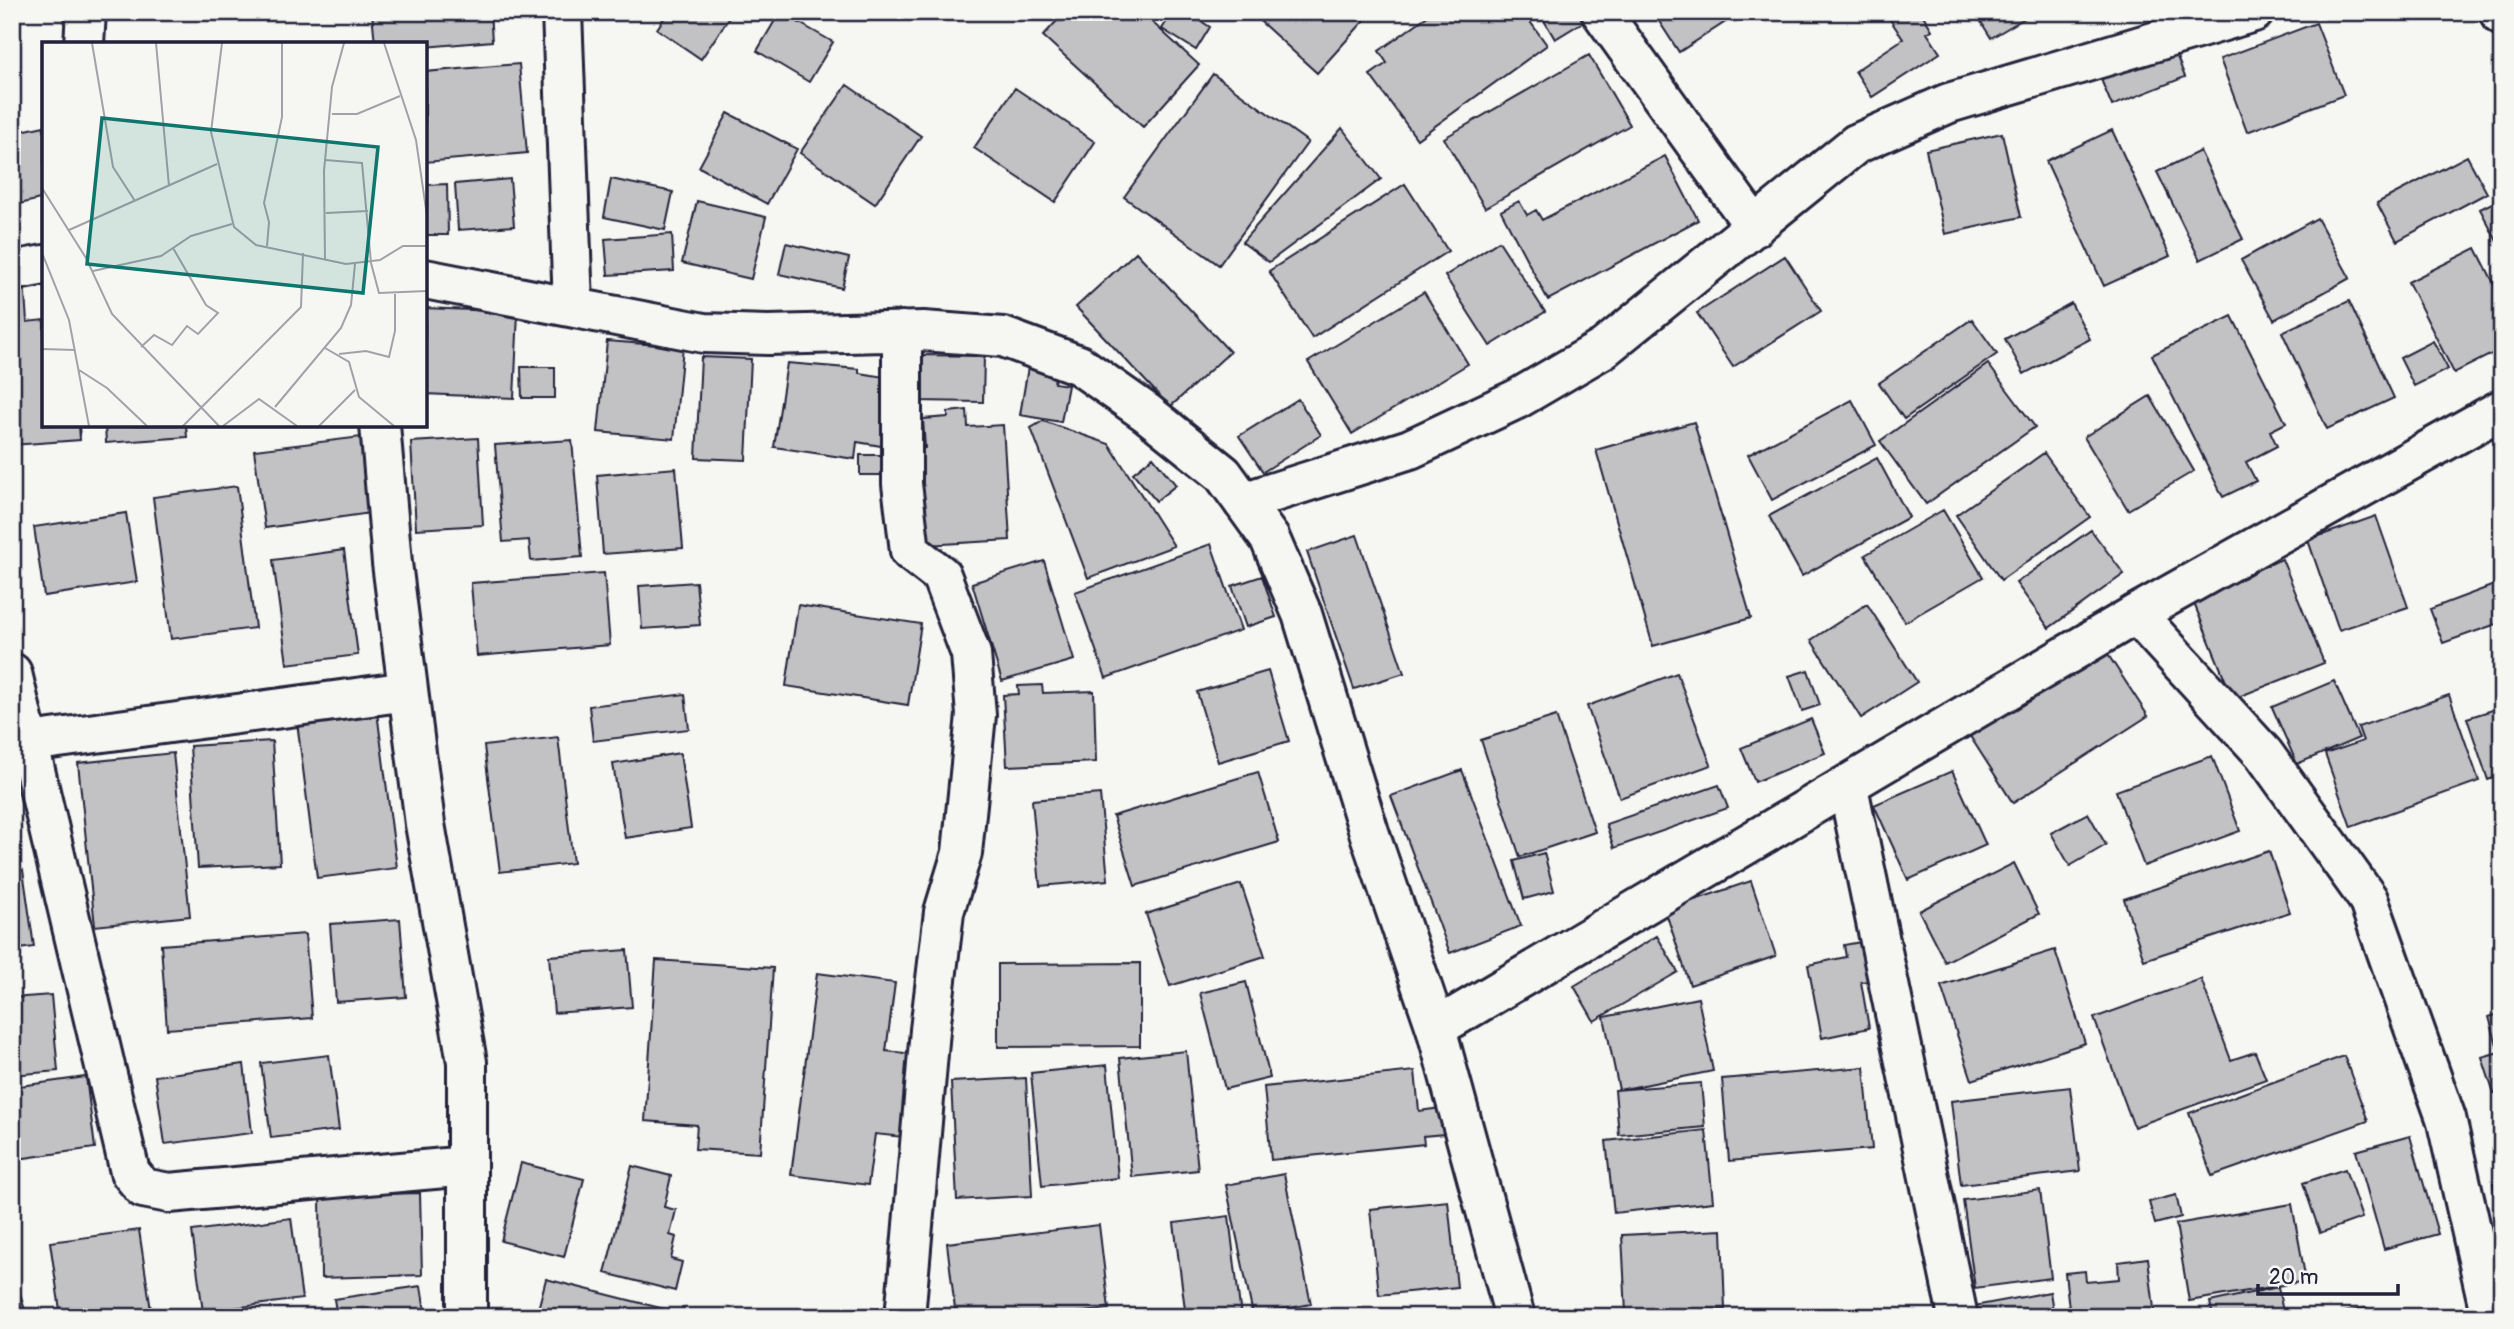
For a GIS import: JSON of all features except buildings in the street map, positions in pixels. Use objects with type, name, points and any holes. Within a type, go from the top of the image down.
[{"type":"street","points":[[83,42],[86,12]]},
{"type":"street","points":[[562,12],[573,306]]},
{"type":"street","points":[[1601,12],[1755,227]]},
{"type":"street","points":[[1243,502],[1410,449],[1517,399],[1604,348],[1856,144],[1950,103],[2254,12]]},
{"type":"street","points":[[12,271],[42,265]]},
{"type":"street","points":[[427,279],[704,333],[768,335],[902,331],[1003,337],[1079,365],[1147,413],[1223,474],[1270,539],[1302,614],[1369,832],[1436,1028],[1516,1317]]},
{"type":"street","points":[[902,331],[902,484],[910,551],[941,575],[971,654],[976,715],[962,853],[944,912],[905,1317]]},
{"type":"street","points":[[1436,1028],[2136,614],[2502,409]]},
{"type":"street","points":[[380,427],[392,563],[425,824],[467,1062],[467,1317]]},
{"type":"street","points":[[2136,614],[2264,754],[2368,900],[2446,1118],[2491,1317]]},
{"type":"street","points":[[12,673],[130,1172],[143,1188],[169,1193],[467,1166]]},
{"type":"street","points":[[29,742],[408,691]]},
{"type":"street","points":[[1848,786],[1958,1317]]}]
